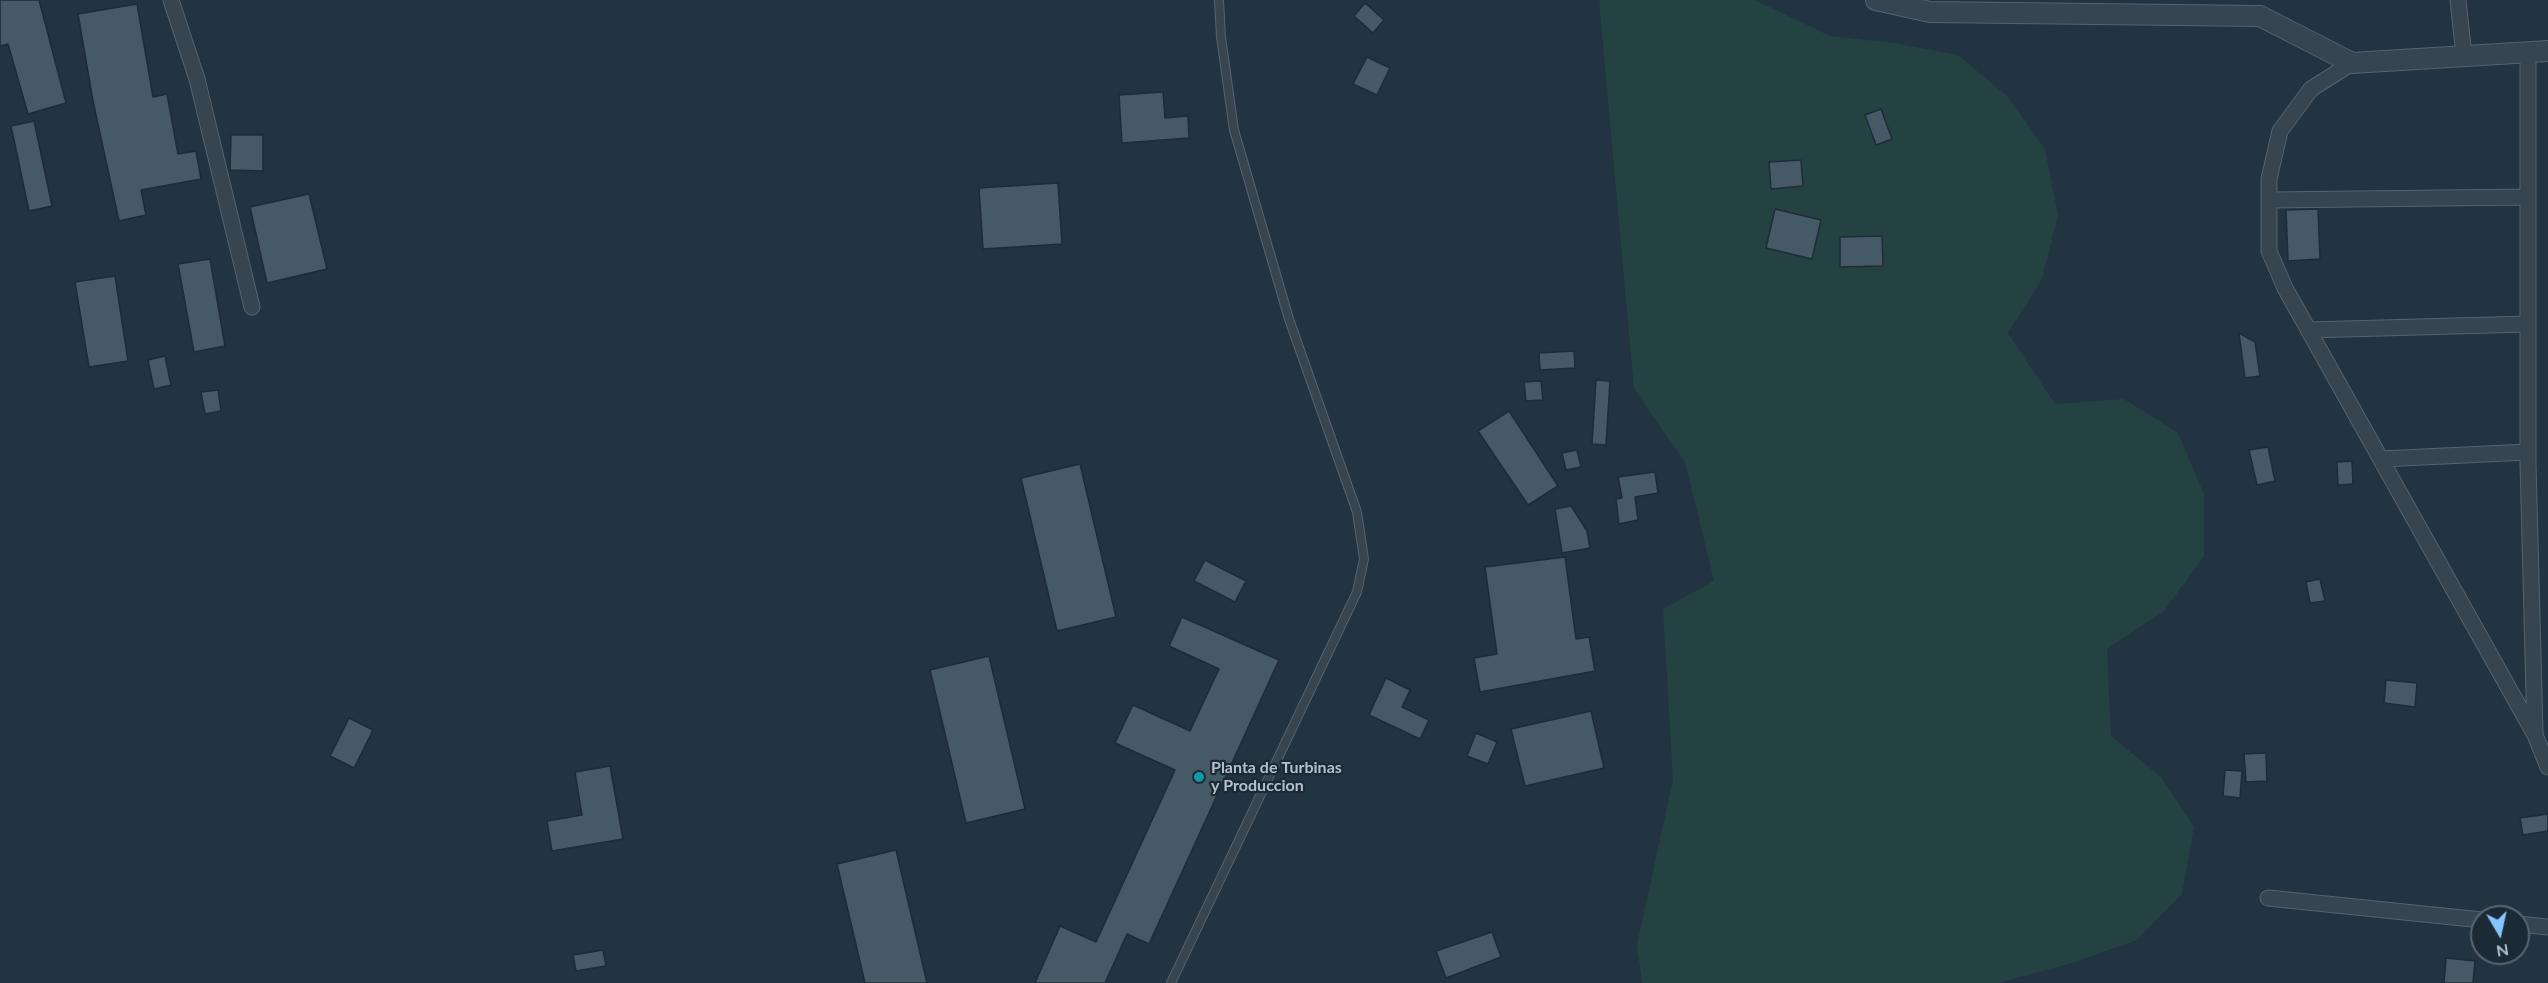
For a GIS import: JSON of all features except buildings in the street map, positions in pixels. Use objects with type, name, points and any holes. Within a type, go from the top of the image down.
[{"type":"street","points":[[171,0],[197,79],[252,307]]},
{"type":"street","points":[[1876,0],[1930,12],[2260,16],[2352,63]]},
{"type":"street","points":[[2458,0],[2464,56]]},
{"type":"street","points":[[2548,51],[2352,63],[2311,89],[2280,131],[2269,180],[2268,251],[2308,330],[2535,735],[2548,767]]},
{"type":"street","points":[[2528,52],[2528,452],[2535,735]]},
{"type":"street","points":[[2269,200],[2528,197]]},
{"type":"street","points":[[2308,330],[2528,324]]},
{"type":"street","points":[[2381,459],[2528,452]]},
{"type":"street","points":[[2268,898],[2470,919]]},
{"type":"street","points":[[2530,925],[2548,927]]},
{"type":"lane","points":[[1171,983],[1357,592],[1364,559],[1357,512],[1289,319],[1234,130],[1221,37],[1219,0]]},
{"type":"green space","points":[[1599,0],[1755,0],[1830,36],[1894,43],[1958,55],[2007,96],[2045,149],[2058,215],[2042,279],[2008,333],[2055,404],[2124,399],[2178,433],[2204,494],[2204,556],[2164,611],[2107,649],[2111,736],[2161,777],[2194,827],[2182,894],[2137,940],[2072,963],[1998,983],[1642,983],[1637,944],[1673,780],[1663,609],[1714,581],[1685,462],[1634,389]]},
{"type":"place","name":"Planta de Turbinas y Produccion","points":[[1199,777]]}]
